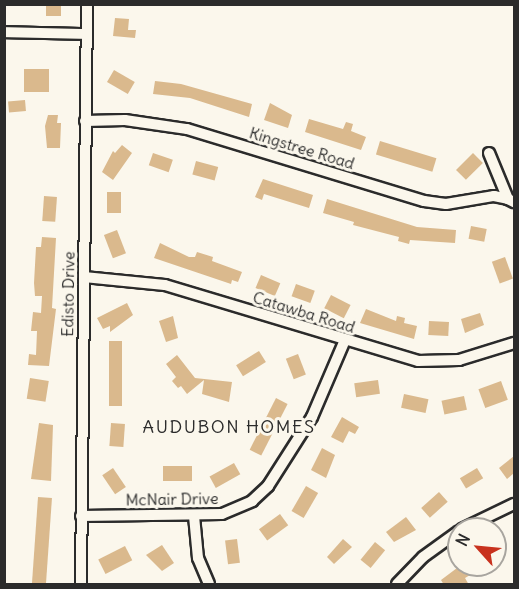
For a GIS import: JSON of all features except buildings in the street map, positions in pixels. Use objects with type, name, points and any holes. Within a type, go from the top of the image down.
[{"type":"street","name":"Edisto Drive","points":[[81,585],[87,4]]},
{"type":"street","points":[[4,32],[86,34]]},
{"type":"street","name":"Kingstree Road","points":[[85,121],[146,122],[187,129],[424,201],[446,204],[494,196],[511,200]]},
{"type":"street","points":[[489,153],[511,200]]},
{"type":"street","name":"Catawba Road","points":[[84,277],[165,285],[404,359],[431,362],[459,360],[514,343]]},
{"type":"street","name":"McNair Drive","points":[[81,516],[194,516],[233,511],[252,501],[268,486],[312,417],[345,340]]},
{"type":"street","points":[[488,517],[514,504]]},
{"type":"street","points":[[194,516],[198,558],[209,585]]},
{"type":"street","points":[[397,585],[423,557],[447,540]]},
{"type":"district","name":"AUDUBON HOMES","points":[[229,427]]}]
